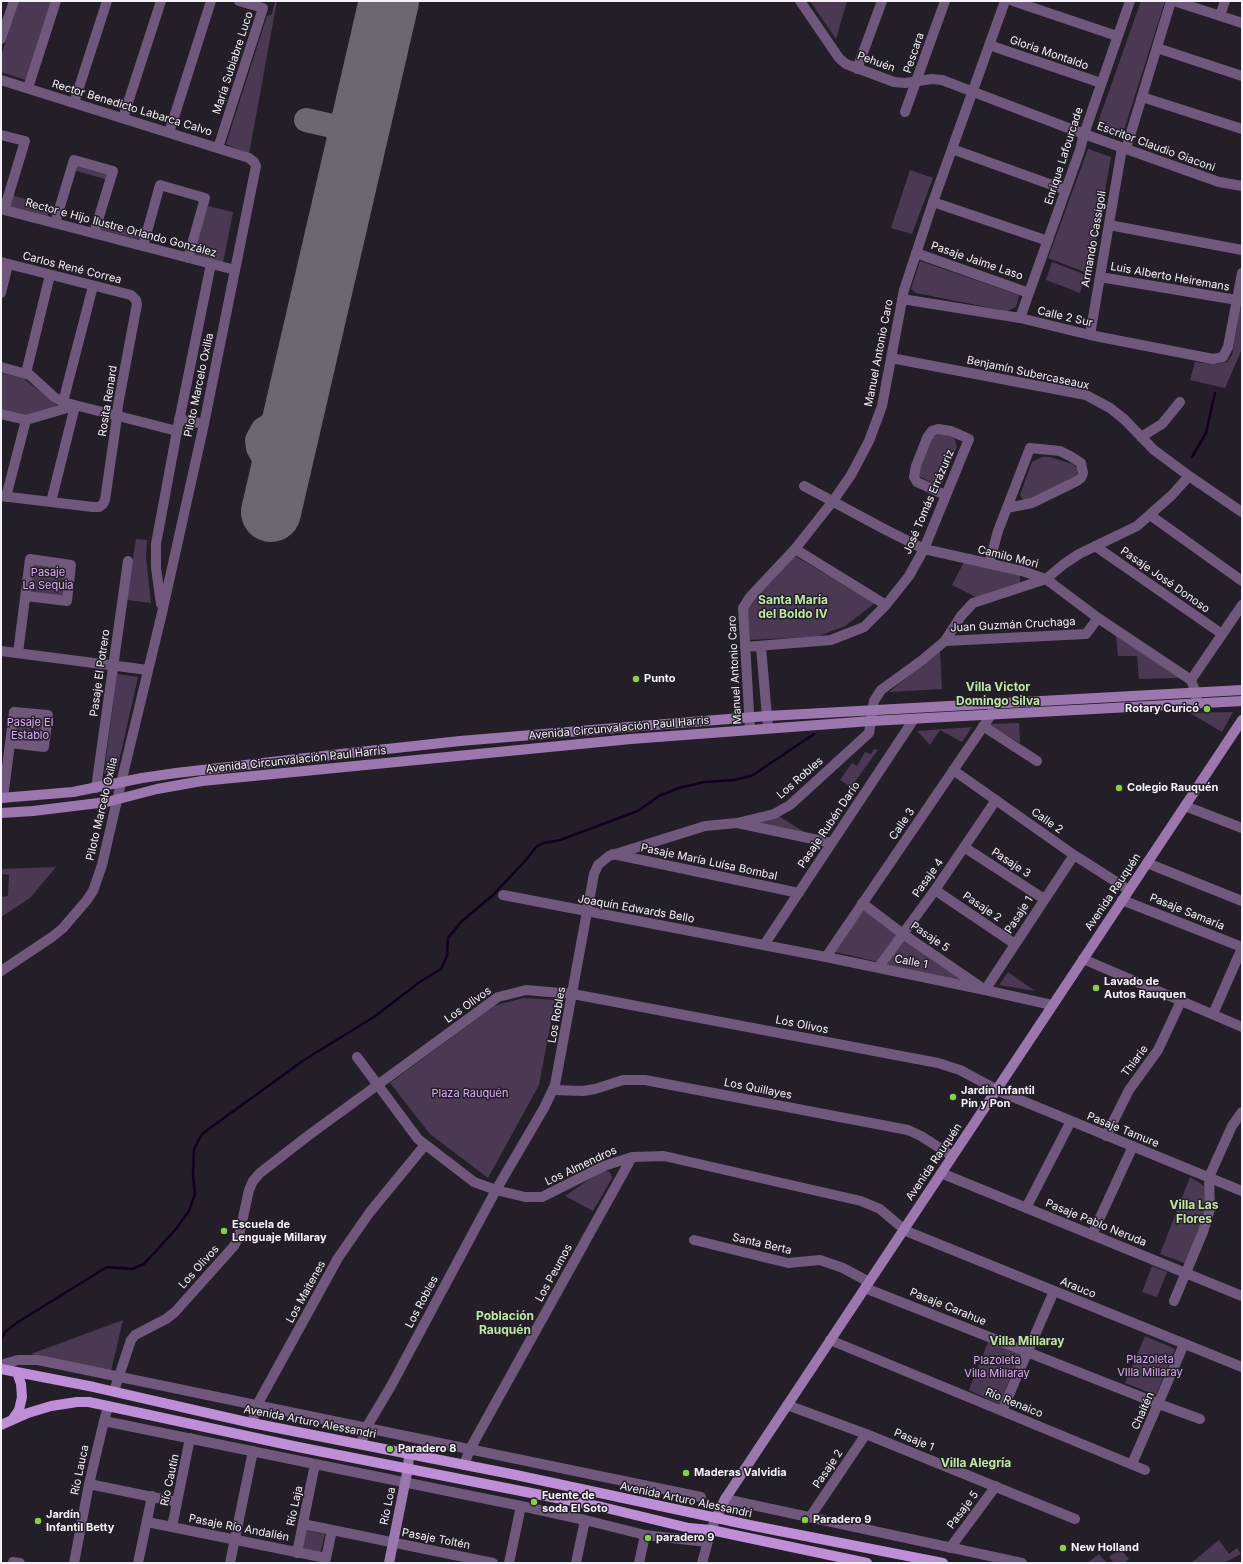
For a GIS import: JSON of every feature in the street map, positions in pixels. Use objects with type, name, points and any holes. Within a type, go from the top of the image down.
[{"type":"main road","name":"Avenida Circunvalación Paul Harris","points":[[2,798],[50,795],[96,788],[142,778],[203,770],[460,741],[703,720],[1242,690]]},
{"type":"main road","name":"Avenida Circunvalación Paul Harris","points":[[1,813],[40,811],[118,800],[157,789],[202,781],[523,749],[768,728],[871,721],[1242,701]]},
{"type":"main road","name":"Avenida Rauquén","points":[[716,1518],[725,1499],[787,1405],[905,1230],[952,1156],[1122,900],[1241,724]]},
{"type":"main road","name":"Avenida Arturo Alessandri","points":[[1,1369],[114,1391],[252,1423],[943,1563]]},
{"type":"main road","points":[[12,1420],[19,1410],[22,1397],[21,1384],[17,1372]]},
{"type":"main road","points":[[89,1402],[114,1391]]},
{"type":"main road","points":[[1,1425],[28,1413],[51,1406],[89,1402],[298,1447],[602,1507],[689,1528],[710,1530],[868,1563]]},
{"type":"main road","name":"Río Loa","points":[[389,1563],[408,1468],[409,1454]]},
{"type":"street","points":[[1,39],[14,1]]},
{"type":"street","points":[[28,88],[56,1]]},
{"type":"street","points":[[74,103],[107,1]]},
{"type":"street","points":[[123,118],[161,1]]},
{"type":"street","points":[[169,133],[211,1]]},
{"type":"street","points":[[239,1],[266,4]]},
{"type":"street","name":"Pehuén","points":[[800,1],[839,58],[846,64],[894,82],[905,83],[917,80],[942,80],[957,84],[973,92]]},
{"type":"street","points":[[858,69],[882,1]]},
{"type":"street","name":"Pescara","points":[[905,112],[945,1]]},
{"type":"street","name":"Manuel Antonio Caro","points":[[750,730],[743,613],[746,602],[795,549],[833,501],[851,475],[869,441],[882,406],[902,298],[933,202],[1005,1]]},
{"type":"street","points":[[1013,1],[1117,36]]},
{"type":"street","name":"Enrique Lafourcade","points":[[1020,318],[1080,150],[1101,83],[1130,1]]},
{"type":"street","points":[[1172,1],[1242,23]]},
{"type":"street","name":"Armando Cassigoli","points":[[1090,335],[1124,149],[1172,1]]},
{"type":"street","points":[[1220,16],[1225,1]]},
{"type":"street","name":"María Subiabre Luco","points":[[218,148],[266,4]]},
{"type":"street","name":"Gloria Montaldo","points":[[990,45],[1101,83]]},
{"type":"street","points":[[1157,48],[1242,76]]},
{"type":"street","name":"Rector Benedicto Labarca Calvo","points":[[1,80],[249,158],[254,162]]},
{"type":"street","name":"Escritor Claudio Giaconi","points":[[973,92],[1124,149],[1219,182],[1242,186]]},
{"type":"street","points":[[1142,97],[1242,129]]},
{"type":"street","points":[[1,135],[25,141],[3,209]]},
{"type":"street","points":[[952,150],[1066,190]]},
{"type":"street","points":[[55,223],[74,160],[113,171],[94,233]]},
{"type":"street","name":"Piloto Marcelo Oxilia","points":[[1,971],[58,932],[73,918],[93,891],[100,872],[162,613],[204,424],[256,169],[254,162]]},
{"type":"street","points":[[143,246],[160,185],[205,198],[188,258]]},
{"type":"street","points":[[933,202],[1048,241]]},
{"type":"street","name":"Rector e Hijo Ilustre Orlando González","points":[[3,209],[235,270]]},
{"type":"street","points":[[1109,225],[1242,250]]},
{"type":"street","name":"Pasaje Jaime Laso","points":[[916,253],[1029,292]]},
{"type":"street","points":[[1,294],[5,263]]},
{"type":"street","name":"Carlos René Correa","points":[[5,263],[131,296],[136,300]]},
{"type":"street","name":"Piloto Marcelo Oxilia","points":[[162,613],[156,568],[156,544],[179,419],[211,264]]},
{"type":"street","points":[[1237,300],[1241,288],[1242,273]]},
{"type":"street","points":[[26,373],[50,275]]},
{"type":"street","name":"Luis Alberto Heiremans","points":[[1100,277],[1237,300]]},
{"type":"street","points":[[63,402],[93,286]]},
{"type":"street","name":"Calle 2 Sur","points":[[902,298],[1020,318],[1090,335],[1213,359],[1223,357],[1228,347],[1237,300]]},
{"type":"street","name":"Rosita Renard","points":[[51,502],[93,507],[101,505],[105,500],[118,405],[137,307],[136,300]]},
{"type":"street","name":"Benjamín Subercaseaux","points":[[891,358],[1086,396],[1110,408],[1124,419],[1154,450],[1242,512]]},
{"type":"street","points":[[1,367],[26,373],[32,376],[54,397],[63,402],[177,430]]},
{"type":"street","points":[[1141,437],[1162,424],[1180,402]]},
{"type":"street","points":[[1,414],[26,420],[75,406]]},
{"type":"street","points":[[26,420],[4,497],[51,502],[75,406]]},
{"type":"street","points":[[179,419],[204,424]]},
{"type":"street","name":"José Tomás Errázuriz","points":[[745,648],[831,640],[864,627],[886,605],[908,576],[924,549],[969,439],[951,431],[938,429],[932,431],[927,438],[915,470],[915,480],[945,495]]},
{"type":"street","points":[[990,564],[998,531],[1030,448],[1051,450],[1070,456],[1081,463],[1083,469],[1082,476],[1077,481],[1039,500],[1007,508]]},
{"type":"street","points":[[1046,579],[1064,564],[1095,546],[1137,526],[1172,495],[1189,476]]},
{"type":"street","name":"Camilo Mori","points":[[804,486],[924,549],[1022,571],[1046,579],[1098,618],[1191,680]]},
{"type":"street","points":[[1150,515],[1242,581]]},
{"type":"street","name":"Pasaje José Donoso","points":[[1095,546],[1222,634]]},
{"type":"street","points":[[795,549],[886,605]]},
{"type":"street","points":[[18,653],[30,559],[71,565],[67,601],[26,596]]},
{"type":"street","name":"Pasaje El Potrero","points":[[96,788],[128,561]]},
{"type":"street","name":"Los Robles","points":[[361,1444],[366,1428],[496,1190],[553,1090],[558,1072],[596,869],[601,861],[613,854],[705,826],[737,823],[774,814],[790,805],[869,734],[874,701],[881,690],[921,661],[945,640],[961,616],[973,602],[1046,579]]},
{"type":"street","points":[[1197,704],[1196,693],[1191,680],[1242,606]]},
{"type":"street","name":"Juan Guzmán Cruchaga","points":[[945,640],[1086,634],[1098,618]]},
{"type":"street","points":[[761,647],[768,728]]},
{"type":"street","points":[[1,650],[148,670]]},
{"type":"street","name":"Calle 3","points":[[826,957],[991,715],[995,704]]},
{"type":"street","points":[[2,798],[14,712],[48,715],[44,748],[10,743]]},
{"type":"street","name":"Pasaje Rubén Darío","points":[[764,945],[914,719]]},
{"type":"street","points":[[983,726],[1037,761]]},
{"type":"street","name":"Calle 2","points":[[954,770],[1074,854],[1129,890]]},
{"type":"street","name":"Pasaje 4","points":[[878,968],[935,890],[996,800]]},
{"type":"street","points":[[1185,806],[1242,828]]},
{"type":"street","points":[[737,823],[832,843]]},
{"type":"street","name":"Pasaje 3","points":[[964,848],[1044,899]]},
{"type":"street","name":"Pasaje María Luísa Bombal","points":[[613,854],[799,893]]},
{"type":"street","name":"Pasaje 1","points":[[985,990],[1074,854]]},
{"type":"street","points":[[1147,863],[1242,901]]},
{"type":"street","name":"Pasaje 2","points":[[935,890],[1015,944]]},
{"type":"street","name":"Joaquín Edwards Bello","points":[[503,896],[764,945]]},
{"type":"street","name":"Pasaje Samaría","points":[[1122,900],[1242,948]]},
{"type":"street","name":"Pasaje 5","points":[[862,903],[903,934],[985,990]]},
{"type":"street","name":"Calle 1","points":[[764,945],[985,990],[1052,1006]]},
{"type":"street","points":[[1213,1014],[1242,948]]},
{"type":"street","points":[[1083,959],[1242,1027]]},
{"type":"street","name":"Los Olivos","points":[[114,1391],[131,1340],[135,1335],[166,1319],[175,1312],[234,1246],[239,1236],[249,1190],[256,1177],[309,1134],[498,997],[526,990],[573,994],[938,1063],[960,1070],[996,1090]]},
{"type":"street","name":"Thiarie","points":[[1106,1136],[1128,1090],[1158,1050],[1181,1001]]},
{"type":"street","name":"Los Almendros","points":[[357,1057],[418,1139],[474,1182],[496,1190],[525,1197],[542,1197],[604,1166],[632,1157],[664,1156],[861,1201],[880,1210],[905,1230]]},
{"type":"street","name":"Los Quillayes","points":[[553,1090],[583,1091],[595,1089],[623,1080],[645,1080],[908,1130],[921,1136],[952,1156]]},
{"type":"street","name":"Pasaje Tamure","points":[[996,1090],[1242,1191]]},
{"type":"street","points":[[1174,1301],[1203,1232],[1210,1209],[1209,1177],[1232,1126],[1242,1112]]},
{"type":"street","points":[[1026,1208],[1071,1121]]},
{"type":"street","name":"Los Maitenes","points":[[252,1423],[257,1405],[338,1258],[370,1212],[425,1145]]},
{"type":"street","points":[[1092,1235],[1133,1146]]},
{"type":"street","name":"Los Peumos","points":[[464,1465],[470,1448],[632,1157]]},
{"type":"street","name":"Pasaje Pablo Neruda","points":[[941,1173],[1242,1296]]},
{"type":"street","name":"Arauco","points":[[905,1230],[1242,1367]]},
{"type":"street","name":"Santa Berta","points":[[694,1240],[788,1263],[820,1260],[843,1268],[867,1285]]},
{"type":"street","name":"Pasaje Carahue","points":[[867,1285],[1028,1352],[1200,1419]]},
{"type":"street","points":[[1002,1411],[1054,1291]]},
{"type":"street","name":"Río Renaico","points":[[830,1340],[1145,1470]]},
{"type":"street","name":"Chaitén","points":[[1132,1464],[1184,1344]]},
{"type":"street","name":"Avenida Arturo Alessandri","points":[[1,1365],[18,1360],[38,1360],[470,1448],[701,1497]]},
{"type":"street","name":"Pasaje 1","points":[[787,1405],[866,1434],[1075,1519]]},
{"type":"street","name":"Río Lauca","points":[[74,1563],[89,1484],[108,1406]]},
{"type":"street","points":[[104,1420],[521,1506],[645,1535],[707,1542]]},
{"type":"street","name":"Pasaje 2","points":[[810,1517],[866,1434]]},
{"type":"street","name":"Río Cautín","points":[[172,1527],[190,1438]]},
{"type":"street","points":[[230,1563],[238,1540],[256,1452]]},
{"type":"street","name":"Río Laja","points":[[297,1552],[315,1464]]},
{"type":"street","points":[[89,1484],[178,1502]]},
{"type":"street","name":"Pasaje 5","points":[[950,1548],[996,1486]]},
{"type":"street","points":[[138,1563],[152,1496]]},
{"type":"street","name":"Avenida Arturo Alessandri","points":[[725,1499],[1022,1563]]},
{"type":"street","points":[[509,1563],[521,1506]]},
{"type":"street","points":[[702,1563],[710,1530],[716,1518]]},
{"type":"street","points":[[576,1563],[585,1520]]},
{"type":"street","name":"Pasaje Río Andalién","points":[[147,1522],[297,1552],[326,1561]]},
{"type":"street","name":"Pasaje Toltén","points":[[303,1524],[493,1563]]},
{"type":"street","points":[[326,1561],[332,1530]]},
{"type":"street","points":[[639,1563],[645,1535]]},
{"type":"street","points":[[237,1563],[238,1540]]},
{"type":"green space","points":[[19,1],[51,1],[26,80],[1,72],[1,56]]},
{"type":"green space","points":[[275,1],[277,1],[249,154],[226,144],[267,16],[272,14]]},
{"type":"green space","points":[[810,1],[847,1],[836,39]]},
{"type":"green space","points":[[1141,1],[1165,1],[1125,127],[1119,136],[1098,130],[1097,125]]},
{"type":"green space","points":[[1088,149],[1111,157],[1090,274],[1048,258]]},
{"type":"green space","points":[[75,162],[110,172],[108,180],[73,170]]},
{"type":"green space","points":[[910,170],[933,178],[912,234],[891,228]]},
{"type":"green space","points":[[12,195],[51,207],[47,218],[9,208]]},
{"type":"green space","points":[[208,206],[233,212],[223,263],[193,254]]},
{"type":"green space","points":[[100,219],[144,233],[142,240],[98,229]]},
{"type":"green space","points":[[920,261],[1019,295],[1016,307],[1007,311],[916,293],[911,289]]},
{"type":"green space","points":[[1052,262],[1086,275],[1080,293],[1046,280]]},
{"type":"green space","points":[[1242,300],[1242,349],[1225,388],[1190,380],[1195,362],[1216,364],[1227,362],[1232,355]]},
{"type":"green space","points":[[1,373],[23,378],[62,409],[24,416],[1,410]]},
{"type":"green space","points":[[940,433],[954,437],[957,447],[942,484],[938,486],[919,476],[918,471],[930,442],[933,437]]},
{"type":"green space","points":[[1042,457],[1050,457],[1072,464],[1078,469],[1076,477],[1028,501],[1022,499],[1020,495],[1032,462]]},
{"type":"green space","points":[[136,539],[147,540],[146,557],[151,603],[127,600]]},
{"type":"green space","points":[[793,555],[875,603],[845,626],[816,637],[745,640],[744,610]]},
{"type":"green space","points":[[964,562],[1020,575],[1020,582],[976,597],[952,585]]},
{"type":"green space","name":"Pasaje La Sequia","points":[[32,563],[68,567],[64,597],[28,592]]},
{"type":"green space","points":[[1116,636],[1179,678],[1139,679],[1137,656],[1118,656]]},
{"type":"green space","points":[[940,651],[942,689],[889,692]]},
{"type":"green space","points":[[117,674],[138,677],[117,770],[104,774]]},
{"type":"green space","points":[[1233,712],[1222,732],[1190,713]]},
{"type":"green space","name":"Pasaje El Establo","points":[[19,715],[45,718],[42,744],[16,741]]},
{"type":"green space","points":[[1019,723],[1020,743],[988,724]]},
{"type":"green space","points":[[972,727],[962,742],[940,730],[930,745],[917,731]]},
{"type":"green space","points":[[874,749],[878,750],[851,787],[840,780],[852,763],[857,766],[865,752],[871,754]]},
{"type":"green space","points":[[779,816],[807,834],[748,821]]},
{"type":"green space","points":[[56,867],[30,898],[1,917],[1,897],[8,896],[9,875],[1,874],[1,869]]},
{"type":"green space","points":[[864,910],[900,935],[879,962],[835,952]]},
{"type":"green space","points":[[904,938],[970,982],[884,964]]},
{"type":"green space","points":[[1008,972],[1035,991],[999,985]]},
{"type":"green space","name":"Plaza Rauquén","points":[[523,998],[555,1000],[539,1085],[488,1178],[430,1134],[390,1083],[494,1006]]},
{"type":"green space","points":[[603,1170],[610,1172],[612,1178],[593,1211],[565,1196]]},
{"type":"green space","points":[[1190,1177],[1208,1190],[1209,1205],[1189,1265],[1160,1254]]},
{"type":"green space","points":[[1152,1266],[1167,1272],[1157,1297],[1142,1292]]},
{"type":"green space","points":[[123,1320],[111,1371],[31,1354]]},
{"type":"green space","name":"Plazoleta VIlla Millaray","points":[[1145,1336],[1175,1349],[1156,1395],[1125,1383]]},
{"type":"green space","name":"Plazoleta Villa Millaray","points":[[988,1342],[1021,1355],[999,1404],[969,1390]]},
{"type":"green space","points":[[305,1530],[325,1534],[320,1554],[301,1549]]},
{"type":"green space","points":[[1219,1540],[1229,1554],[1237,1548],[1241,1554],[1223,1563],[1191,1563]]},
{"type":"green space","points":[[1120,1549],[1129,1559],[1124,1563],[1114,1563],[1109,1557]]},
{"type":"green space","points":[[1099,1554],[1107,1563],[1087,1563]]},
{"type":"waterway","points":[[1192,457],[1206,433],[1215,393]]},
{"type":"waterway","points":[[1,1340],[5,1332],[18,1322],[107,1267],[132,1269],[144,1264],[176,1229],[189,1211],[195,1194],[193,1176],[194,1149],[202,1134],[304,1060],[374,1017],[421,981],[441,969],[447,956],[448,938],[461,922],[493,895],[526,860],[536,847],[543,843],[560,840],[638,811],[659,796],[679,788],[704,782],[735,780],[753,775],[814,734]]},
{"type":"taxiway","points":[[306,120],[358,132]]},
{"type":"taxiway","points":[[283,458],[270,458],[262,455],[258,448],[257,440],[263,429],[286,415],[296,402]]},
{"type":"runway","points":[[271,512],[389,1]]},
{"type":"place","name":"Punto","points":[[636,679]]},
{"type":"place","name":"Rotary Curicó","points":[[1207,709]]},
{"type":"place","name":"Colegio Rauquén","points":[[1119,788]]},
{"type":"place","name":"Lavado de Autos Rauquen","points":[[1096,988]]},
{"type":"place","name":"Jardín Infantil Pin y Pon","points":[[953,1097]]},
{"type":"place","name":"Escuela de Lenguaje Millaray","points":[[224,1231]]},
{"type":"place","name":"Paradero 8","points":[[390,1449]]},
{"type":"place","name":"Maderas Valvidia","points":[[686,1473]]},
{"type":"place","name":"Fuente de soda El Soto","points":[[534,1502]]},
{"type":"place","name":"Paradero 9","points":[[805,1520]]},
{"type":"place","name":"Jardín Infantil Betty","points":[[38,1521]]},
{"type":"place","name":"paradero 9","points":[[648,1538]]},
{"type":"place","name":"New Holland","points":[[1063,1548]]},
{"type":"district","name":"Santa María del Boldo IV","points":[[793,607]]},
{"type":"district","name":"Villa Victor Domingo Silva","points":[[998,694]]},
{"type":"district","name":"Villa Las Flores","points":[[1194,1212]]},
{"type":"district","name":"Población Rauquén","points":[[505,1323]]},
{"type":"district","name":"Villa Millaray","points":[[1027,1341]]},
{"type":"district","name":"Villa Alegría","points":[[976,1463]]}]
